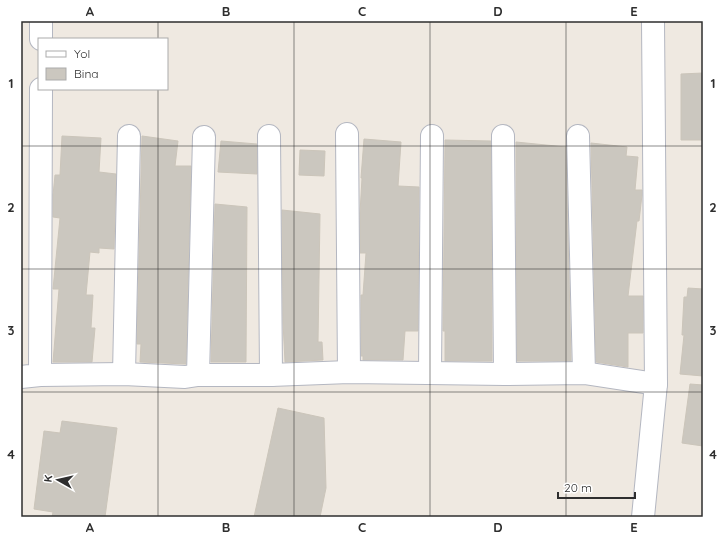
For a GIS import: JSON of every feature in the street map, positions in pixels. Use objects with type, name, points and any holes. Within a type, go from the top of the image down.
[{"type":"street","points":[[41,21],[41,38]]},
{"type":"street","points":[[643,517],[656,384],[653,21]]},
{"type":"street","points":[[41,90],[30,376],[124,374],[185,377],[198,375],[270,375],[349,372],[505,374],[584,373],[656,384]]},
{"type":"street","points":[[347,134],[349,372]]},
{"type":"street","points":[[124,374],[129,136]]},
{"type":"street","points":[[269,136],[270,375]]},
{"type":"street","points":[[430,373],[432,136]]},
{"type":"street","points":[[503,136],[505,374]]},
{"type":"street","points":[[578,136],[584,373]]},
{"type":"street","points":[[198,375],[204,137]]},
{"type":"building","points":[[703,73],[703,140],[681,140],[681,74]]},
{"type":"building","points":[[62,136],[101,138],[99,172],[116,174],[114,249],[99,248],[99,253],[90,252],[86,295],[93,295],[91,328],[95,328],[92,362],[53,362],[59,289],[53,289],[60,218],[53,217],[53,195],[55,175],[60,175]]},
{"type":"building","points":[[142,136],[178,141],[175,166],[191,166],[186,364],[140,362],[141,344],[137,344],[137,337]]},
{"type":"building","points":[[364,139],[401,142],[398,186],[419,187],[418,331],[405,331],[403,360],[363,360],[363,356],[361,356],[361,295],[363,295],[366,253],[360,253],[361,178]]},
{"type":"building","points":[[445,140],[491,141],[492,361],[445,361],[445,331],[443,331]]},
{"type":"building","points":[[221,141],[257,144],[257,174],[218,172]]},
{"type":"building","points":[[516,142],[566,147],[571,361],[517,361]]},
{"type":"building","points":[[591,143],[627,147],[626,156],[638,157],[635,190],[642,190],[642,195],[639,221],[637,221],[628,296],[643,296],[643,333],[628,333],[628,367],[596,362]]},
{"type":"building","points":[[300,150],[325,151],[324,176],[299,175]]},
{"type":"building","points":[[215,204],[247,207],[246,362],[211,362]]},
{"type":"building","points":[[282,210],[320,214],[318,342],[322,342],[323,360],[285,362],[283,322]]},
{"type":"building","points":[[688,288],[703,289],[703,376],[680,374],[684,335],[682,335],[684,297],[687,297]]},
{"type":"building","points":[[690,384],[703,385],[703,446],[682,443]]},
{"type":"building","points":[[278,408],[324,418],[326,488],[320,517],[254,517]]},
{"type":"building","points":[[62,421],[117,428],[105,517],[52,517],[53,512],[34,509],[44,431],[60,433]]}]
